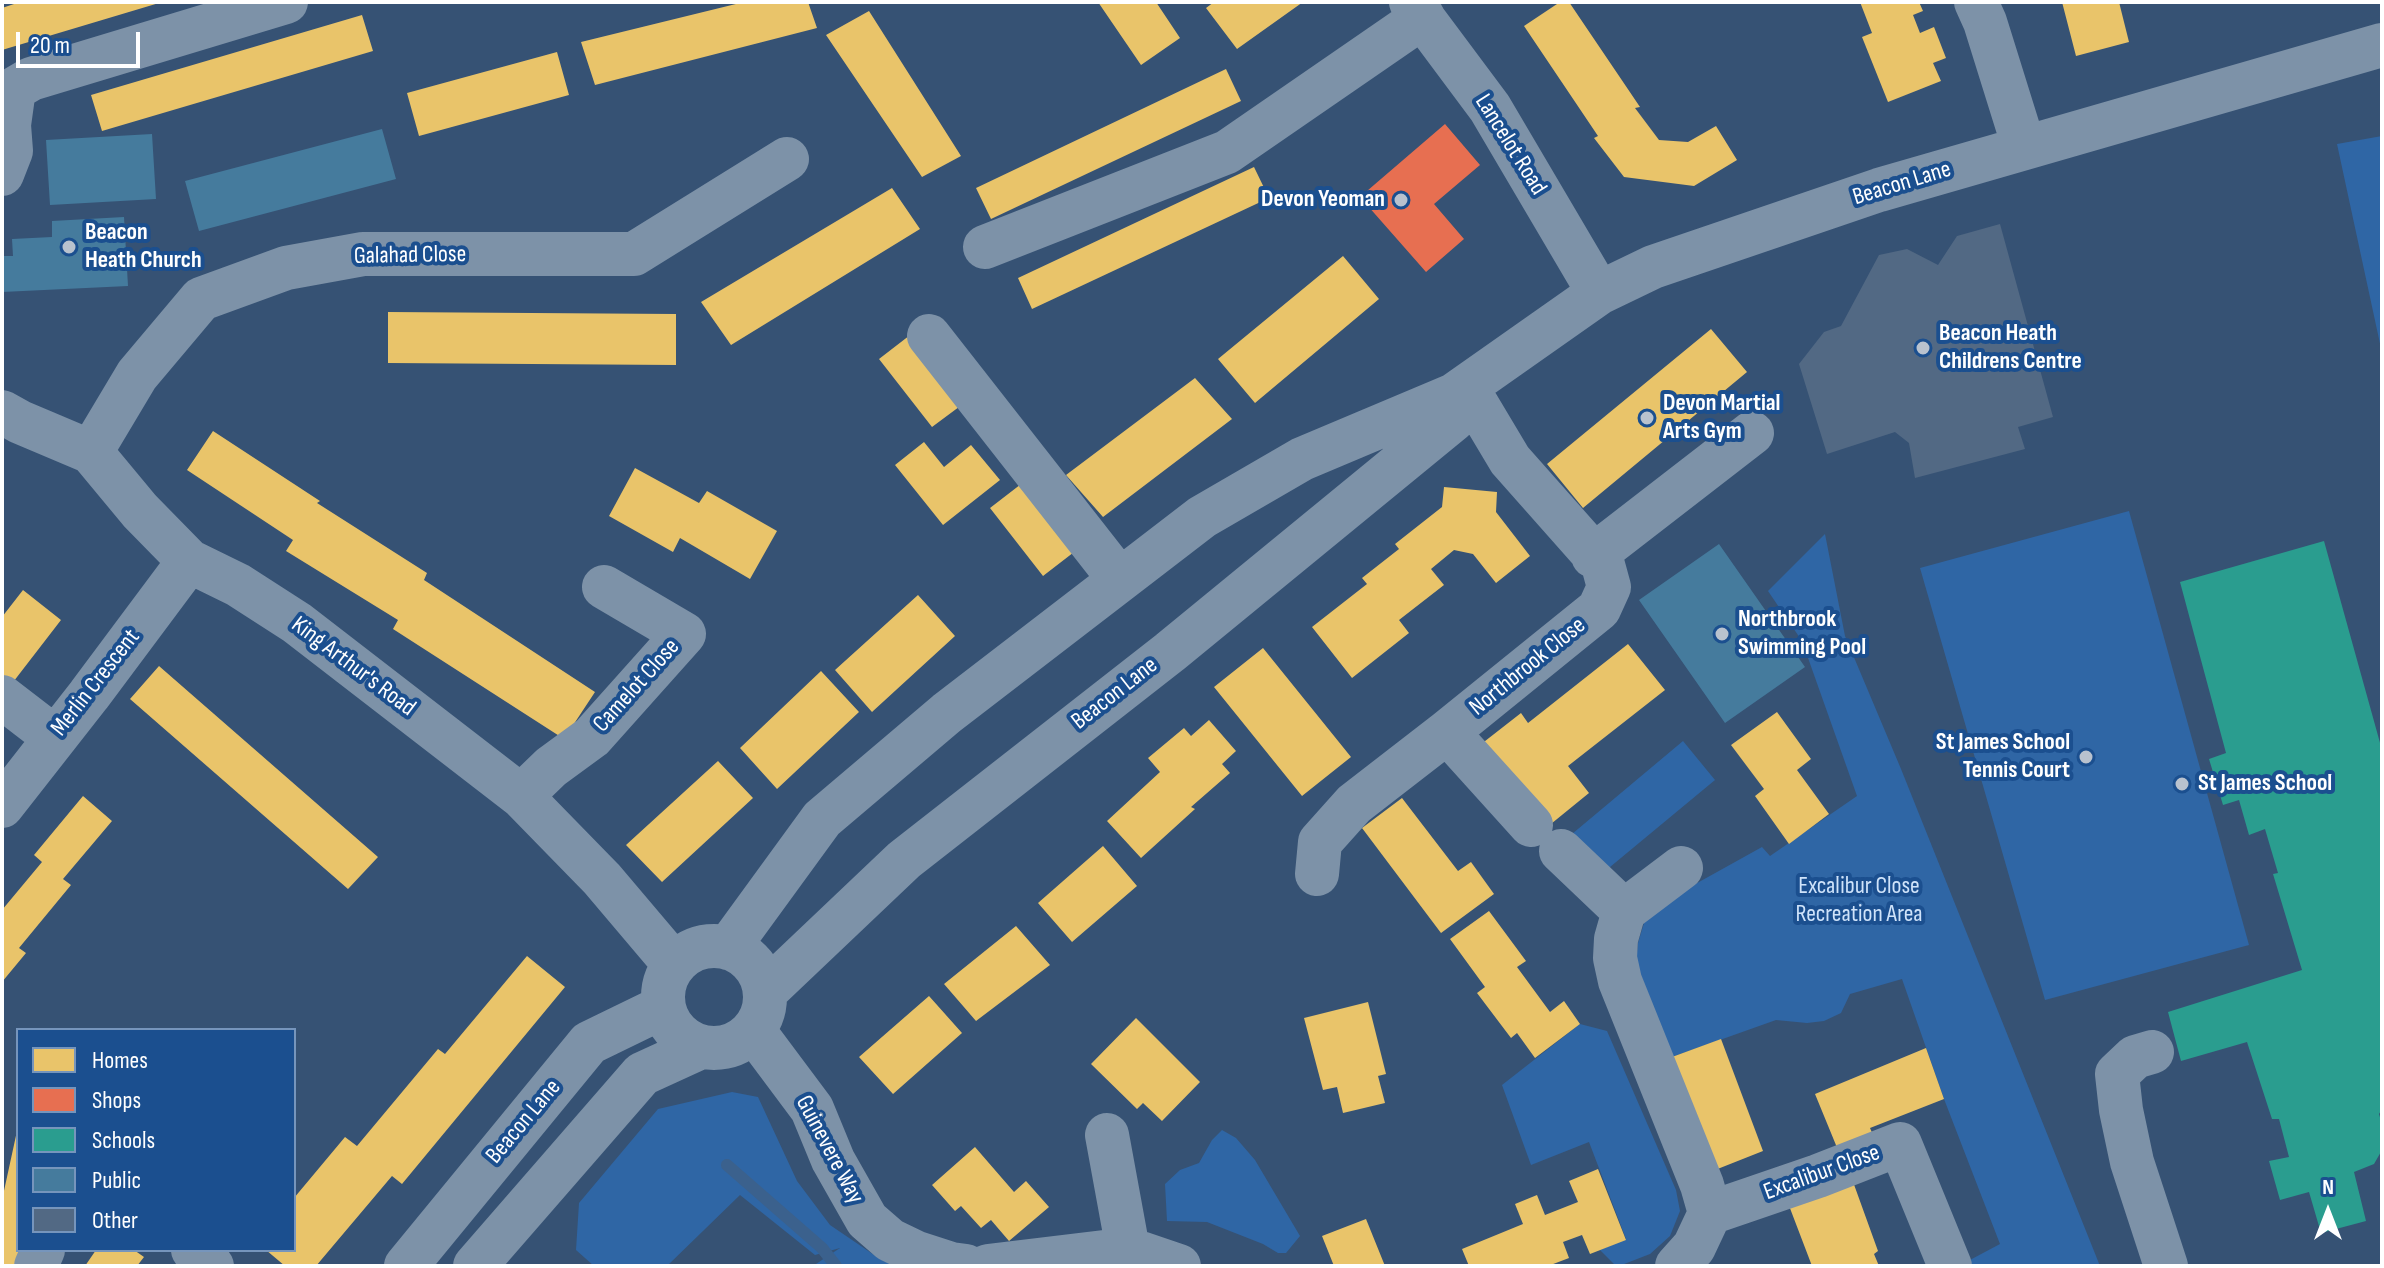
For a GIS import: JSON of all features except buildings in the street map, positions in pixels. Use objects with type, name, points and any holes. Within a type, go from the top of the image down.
[{"type":"street","points":[[2,174],[11,151],[9,125],[14,89],[31,79],[286,2]]},
{"type":"street","points":[[1976,2],[2024,147]]},
{"type":"street","points":[[985,247],[1227,152],[1417,10]]},
{"type":"street","name":"Lancelot Road","points":[[1417,10],[1490,108],[1599,293]]},
{"type":"street","name":"Beacon Lane","points":[[728,948],[822,819],[947,713],[1202,517],[1302,459],[1461,392],[1599,293],[1653,267],[1703,248],[1879,190],[2382,45]]},
{"type":"street","name":"Galahad Close","points":[[91,452],[137,375],[201,299],[286,268],[363,254],[634,254],[787,159]]},
{"type":"street","points":[[929,336],[1120,580]]},
{"type":"street","name":"Beacon Lane","points":[[759,1011],[904,860],[1170,652],[1453,420],[1461,392]]},
{"type":"street","name":"Northbrook Close","points":[[1317,874],[1320,842],[1354,804],[1599,609],[1609,587],[1603,565],[1510,460],[1461,392]]},
{"type":"street","name":"King Arthur's Road","points":[[2,412],[91,452],[148,520],[189,561],[238,585],[297,623],[521,796],[602,879],[674,964]]},
{"type":"street","points":[[1593,556],[1752,433]]},
{"type":"street","name":"Merlin Crescent","points":[[2,806],[189,561]]},
{"type":"street","name":"Camelot Close","points":[[521,796],[551,767],[592,737],[684,634],[604,587]]},
{"type":"street","points":[[2,697],[54,737]]},
{"type":"street","name":"Northbrook Close","points":[[1447,732],[1546,838],[1624,911]]},
{"type":"street","points":[[1677,1266],[1694,1247],[1710,1213],[1702,1185],[1620,981],[1615,958],[1616,939],[1624,911],[1681,868]]},
{"type":"street","points":[[698,948],[728,948],[742,954],[761,977],[759,1011],[742,1040],[715,1049],[701,1047],[676,1033],[663,1007],[662,992],[674,964],[685,955],[698,948]]},
{"type":"street","name":"Beacon Lane","points":[[429,1257],[589,1043],[663,1007]]},
{"type":"street","name":"Guinevere Way","points":[[759,1011],[812,1109],[833,1160],[867,1220],[890,1240],[917,1253],[966,1266]]},
{"type":"street","points":[[475,1266],[642,1074],[701,1047]]},
{"type":"street","points":[[2152,1052],[2135,1057],[2117,1074],[2132,1162],[2166,1266]]},
{"type":"street","points":[[1107,1135],[1130,1258]]},
{"type":"street","name":"Excalibur Close","points":[[1710,1213],[1900,1144],[1950,1266]]},
{"type":"street","points":[[195,1252],[212,1266]]},
{"type":"street","points":[[988,1266],[1130,1258],[1179,1266]]},
{"type":"green space","points":[[2382,136],[2382,353],[2337,144]]},
{"type":"green space","name":"St James School Tennis Court","points":[[2129,511],[2249,945],[2045,1000],[1920,568]]},
{"type":"green space","name":"Excalibur Close Recreation Area","points":[[1825,534],[1845,636],[2100,1266],[1970,1266],[1968,1261],[2000,1244],[1902,979],[1850,994],[1841,1013],[1824,1021],[1776,1020],[1672,1057],[1636,962],[1644,923],[1681,892],[1762,847],[1770,856],[1857,796],[1802,641],[1768,591]]},
{"type":"green space","points":[[1683,741],[1715,780],[1604,872],[1572,834]]},
{"type":"green space","points":[[1580,1024],[1607,1031],[1676,1190],[1680,1211],[1670,1236],[1650,1254],[1619,1266],[1600,1250],[1626,1239],[1589,1142],[1531,1165],[1502,1085]]},
{"type":"green space","points":[[732,1092],[758,1097],[797,1181],[830,1225],[895,1266],[813,1266],[840,1248],[815,1255],[740,1195],[667,1266],[594,1266],[576,1250],[579,1203],[658,1109]]},
{"type":"green space","points":[[1222,1130],[1236,1138],[1255,1160],[1300,1236],[1286,1253],[1278,1253],[1207,1222],[1167,1221],[1165,1184],[1180,1170],[1199,1163],[1212,1140]]},
{"type":"waterway","points":[[727,1165],[822,1248],[836,1266]]},
{"type":"place","name":"Devon Yeoman","points":[[1401,200]]},
{"type":"place","name":"Beacon Heath Church","points":[[69,247]]},
{"type":"place","name":"Beacon Heath Childrens Centre","points":[[1923,348]]},
{"type":"place","name":"Devon Martial Arts Gym","points":[[1647,418]]},
{"type":"place","name":"Northbrook Swimming Pool","points":[[1722,634]]},
{"type":"place","name":"St James School Tennis Court","points":[[2086,757]]},
{"type":"place","name":"St James School","points":[[2182,784]]}]
